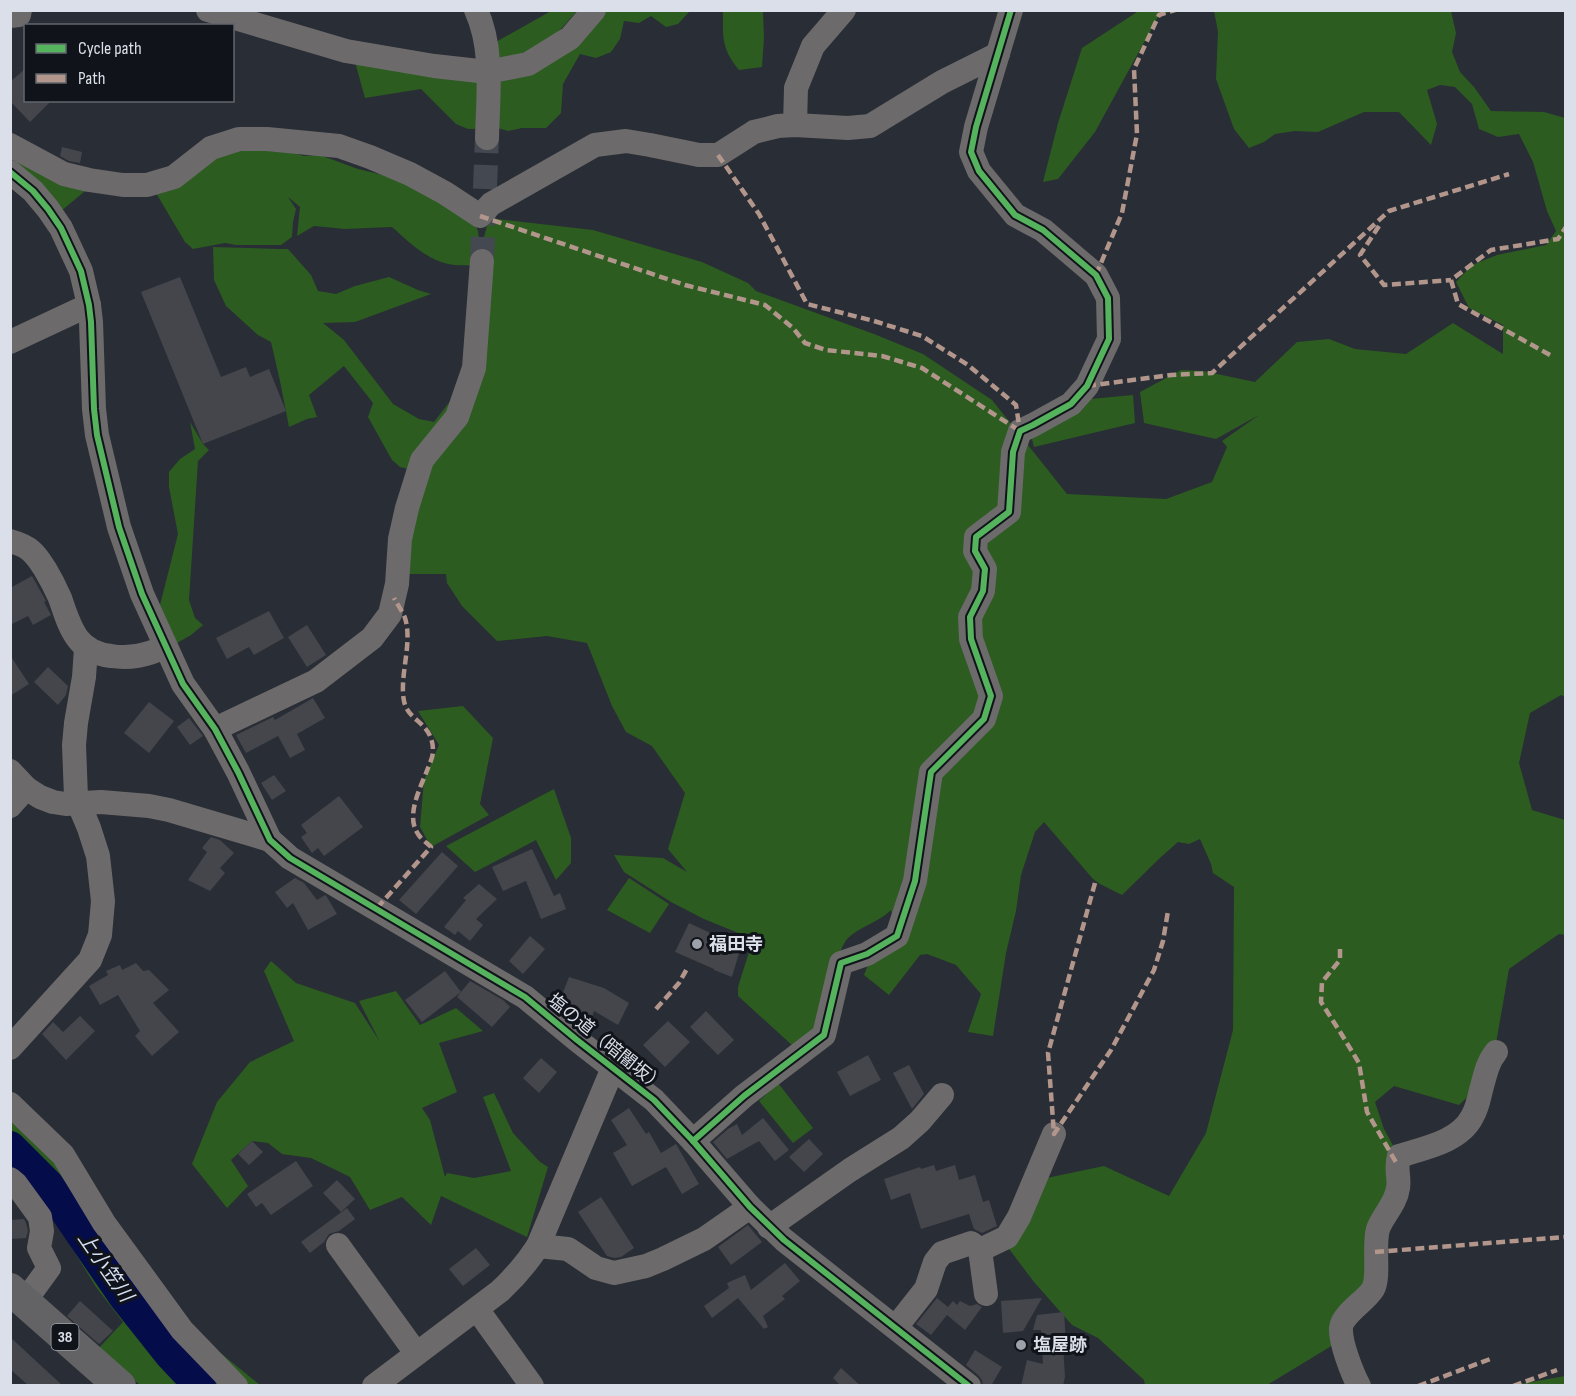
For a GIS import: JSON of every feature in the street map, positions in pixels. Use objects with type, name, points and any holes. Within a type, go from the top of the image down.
[{"type":"main road","name":"38","points":[[18,1295],[120,1386]]},
{"type":"street","points":[[10,16],[18,15],[20,10]]},
{"type":"street","points":[[208,10],[346,51],[434,66],[488,72],[528,64],[570,38],[594,10]]},
{"type":"street","points":[[476,10],[483,26],[488,72],[487,138]]},
{"type":"street","points":[[795,125],[796,88],[813,46],[843,10]]},
{"type":"street","points":[[693,1141],[744,1096],[824,1035],[841,963],[867,954],[897,936],[915,881],[931,772],[984,719],[991,696],[971,639],[970,617],[983,591],[985,569],[975,551],[976,537],[1009,512],[1013,452],[1020,431],[1071,404],[1087,386],[1109,339],[1108,298],[1096,275],[1043,230],[1015,215],[979,171],[971,152],[1011,10]]},
{"type":"street","points":[[10,145],[64,174],[123,185],[147,185],[174,177],[211,148],[239,139],[267,139],[339,146],[410,174],[480,216],[491,204],[595,145],[626,141],[699,155],[718,155],[754,132],[778,126],[848,128],[870,126],[942,82],[998,54]]},
{"type":"street","points":[[10,172],[33,191],[62,228],[81,271],[91,322],[97,435],[119,527],[142,594],[165,647],[183,684],[215,729],[270,840]]},
{"type":"street","points":[[215,729],[316,681],[372,638],[390,614],[397,584],[402,529],[422,459],[457,417],[474,368],[482,261]]},
{"type":"street","points":[[10,342],[89,305]]},
{"type":"street","points":[[10,541],[31,551],[40,561],[58,595],[76,638],[87,648],[106,656],[125,658],[148,654],[165,647]]},
{"type":"street","points":[[10,1048],[90,960],[100,934],[103,901],[98,856],[76,797],[74,745],[87,648]]},
{"type":"street","points":[[16,788],[52,802],[101,802],[169,810],[270,840]]},
{"type":"street","name":"塩の道（暗闇坂）","points":[[270,840],[290,858],[525,997],[654,1100],[769,1227],[969,1386]]},
{"type":"street","points":[[1359,1386],[1346,1354],[1341,1329],[1343,1321],[1373,1289],[1376,1280],[1375,1249],[1378,1229],[1399,1188],[1396,1164],[1400,1156],[1443,1141],[1456,1134],[1472,1119],[1489,1060],[1496,1052]]},
{"type":"street","points":[[374,1386],[477,1309],[516,1277],[528,1262],[538,1246],[613,1068]]},
{"type":"street","points":[[769,1227],[850,1170],[901,1138],[920,1121],[942,1095]]},
{"type":"street","points":[[10,1104],[63,1155],[104,1223],[182,1330],[236,1386]]},
{"type":"street","points":[[980,1250],[1007,1237],[1019,1217],[1054,1134]]},
{"type":"street","points":[[10,1179],[40,1217],[42,1231],[39,1248],[49,1268],[18,1295]]},
{"type":"street","points":[[538,1246],[568,1249],[596,1268],[614,1273],[646,1266],[663,1259],[704,1239],[750,1207]]},
{"type":"street","points":[[896,1327],[926,1289],[936,1262],[942,1253],[971,1242],[980,1250],[986,1294]]},
{"type":"street","points":[[339,1245],[416,1353]]},
{"type":"street","points":[[477,1309],[532,1386]]},
{"type":"green space","points":[[1140,10],[1175,11],[1159,15],[1095,132],[1058,179],[1043,182],[1058,123],[1082,48]]},
{"type":"green space","points":[[551,11],[577,11],[551,40],[497,70],[494,43]]},
{"type":"green space","points":[[602,11],[690,11],[678,24],[666,27],[651,16],[639,23],[624,21],[620,39],[611,52],[596,58],[580,54],[563,84],[561,113],[546,128],[522,128],[508,131],[498,128],[468,129],[456,124],[421,89],[365,98],[355,62],[495,84],[509,78]]},
{"type":"green space","points":[[723,11],[763,11],[762,67],[739,70],[733,62],[724,42]]},
{"type":"green space","points":[[1214,11],[1451,11],[1456,33],[1452,52],[1460,72],[1491,111],[1544,112],[1565,118],[1565,697],[1561,695],[1530,713],[1519,763],[1532,810],[1565,820],[1565,935],[1559,934],[1509,969],[1495,1049],[1477,1088],[1459,1105],[1394,1086],[1375,1102],[1384,1129],[1399,1156],[1397,1191],[1343,1339],[1267,1385],[1145,1385],[1144,1380],[1098,1338],[1072,1325],[1034,1282],[1006,1245],[1037,1180],[1104,1166],[1169,1196],[1206,1133],[1233,1030],[1234,887],[1213,873],[1200,839],[1189,844],[1178,842],[1122,895],[1093,879],[1044,822],[1035,832],[1021,875],[993,1036],[968,1032],[981,994],[956,965],[927,954],[920,955],[889,995],[864,975],[874,950],[897,936],[891,910],[848,938],[834,968],[815,1034],[794,1047],[738,996],[738,987],[753,939],[704,919],[671,902],[624,872],[614,855],[663,858],[687,872],[668,849],[685,793],[652,746],[626,732],[612,706],[587,643],[547,636],[497,641],[462,606],[447,583],[446,574],[397,574],[412,470],[400,467],[392,460],[368,417],[373,403],[344,366],[309,395],[317,417],[289,427],[271,342],[258,335],[226,306],[214,280],[213,247],[288,249],[311,275],[318,291],[336,294],[355,286],[389,277],[431,294],[355,322],[323,323],[344,340],[393,404],[419,419],[434,422],[454,396],[473,382],[472,322],[483,241],[489,218],[593,230],[702,262],[748,283],[756,291],[923,354],[992,400],[1067,494],[1166,499],[1212,482],[1227,447],[1222,441],[1259,415],[1216,439],[1144,423],[1140,392],[1181,370],[1203,371],[1255,382],[1297,342],[1329,339],[1355,349],[1406,354],[1453,323],[1503,354],[1503,325],[1469,308],[1456,282],[1472,265],[1497,255],[1546,245],[1556,231],[1547,211],[1533,162],[1519,134],[1498,137],[1479,129],[1472,104],[1455,87],[1440,85],[1427,90],[1437,124],[1431,145],[1399,112],[1364,112],[1318,132],[1295,131],[1275,134],[1264,142],[1249,148],[1234,129],[1216,79],[1218,32]]},
{"type":"green space","points":[[227,147],[290,152],[304,156],[320,155],[358,169],[412,182],[472,218],[479,239],[477,266],[451,265],[440,262],[418,249],[392,227],[345,229],[314,226],[297,236],[300,207],[288,197],[296,209],[292,237],[281,245],[225,243],[193,249],[185,242],[153,188]]},
{"type":"green space","points":[[10,151],[85,191],[60,212],[11,165]]},
{"type":"green space","points":[[1133,395],[1135,423],[1034,447],[1030,432],[1090,399]]},
{"type":"green space","points":[[190,422],[209,450],[198,461],[189,600],[195,618],[203,625],[177,643],[160,605],[178,534],[169,487],[169,472],[180,459],[195,449]]},
{"type":"green space","points":[[463,706],[493,738],[480,804],[489,815],[431,847],[420,827],[424,780],[439,745],[418,711]]},
{"type":"green space","points":[[554,789],[571,838],[571,863],[556,880],[536,840],[475,872],[446,846]]},
{"type":"green space","points":[[629,878],[669,904],[650,933],[607,910]]},
{"type":"green space","points":[[271,961],[296,983],[355,1003],[380,1042],[359,1001],[396,991],[420,1025],[456,1008],[483,1031],[439,1043],[457,1092],[422,1108],[430,1120],[445,1177],[447,1173],[474,1178],[511,1171],[483,1097],[494,1093],[513,1133],[540,1162],[548,1167],[527,1237],[441,1196],[431,1225],[402,1197],[370,1210],[350,1177],[311,1158],[282,1154],[268,1143],[252,1141],[231,1160],[248,1186],[227,1208],[192,1164],[217,1102],[250,1062],[294,1041],[264,971]]},
{"type":"green space","points":[[778,1083],[813,1128],[793,1143],[759,1101]]},
{"type":"green space","points":[[10,1107],[202,1338],[260,1385],[140,1385],[98,1349],[123,1322],[96,1287],[43,1201],[11,1170]]},
{"type":"green space","points":[[1565,1376],[1565,1385],[1514,1385]]},
{"type":"building","points":[[24,70],[24,102],[50,102],[30,122],[10,101],[10,82]]},
{"type":"building","points":[[62,147],[82,152],[80,163],[60,156]]},
{"type":"building","points":[[180,277],[221,377],[246,367],[250,377],[269,369],[286,411],[203,444],[141,292]]},
{"type":"building","points":[[32,576],[51,615],[33,625],[28,616],[10,625],[10,588]]},
{"type":"building","points":[[269,611],[284,638],[254,655],[249,647],[227,659],[216,638]]},
{"type":"building","points":[[307,625],[326,655],[307,667],[288,637]]},
{"type":"building","points":[[10,655],[29,684],[10,696]]},
{"type":"building","points":[[48,667],[68,686],[66,695],[58,705],[34,682]]},
{"type":"building","points":[[313,698],[325,718],[297,734],[305,750],[290,758],[278,736],[246,753],[236,735],[273,717],[275,720]]},
{"type":"building","points":[[149,702],[174,721],[149,753],[124,733]]},
{"type":"building","points":[[189,718],[203,736],[190,745],[177,727]]},
{"type":"building","points":[[274,775],[286,791],[272,800],[261,783]]},
{"type":"building","points":[[339,796],[363,827],[324,856],[318,848],[312,853],[301,837],[307,833],[301,825]]},
{"type":"building","points":[[211,837],[220,840],[234,853],[220,868],[225,873],[210,891],[188,880],[207,852],[202,848]]},
{"type":"building","points":[[532,849],[554,896],[560,893],[566,909],[541,919],[526,881],[503,891],[492,867]]},
{"type":"building","points":[[442,852],[458,866],[416,914],[399,900]]},
{"type":"building","points":[[295,878],[304,883],[317,900],[325,895],[337,914],[308,930],[293,903],[287,908],[275,892]]},
{"type":"building","points":[[479,884],[497,899],[476,919],[483,925],[470,941],[458,931],[455,935],[444,927],[466,900],[463,898]]},
{"type":"building","points":[[689,923],[719,937],[717,941],[740,950],[732,977],[675,952]]},
{"type":"building","points":[[530,936],[545,949],[523,974],[509,961]]},
{"type":"building","points":[[136,963],[143,971],[149,970],[169,990],[153,1003],[179,1032],[152,1056],[135,1036],[140,1031],[118,995],[100,1005],[89,986],[108,975],[106,971],[120,965],[122,970]]},
{"type":"building","points":[[445,971],[461,992],[422,1022],[405,1000]]},
{"type":"building","points":[[569,977],[604,988],[629,1003],[618,1025],[594,1011],[592,1017],[558,1005]]},
{"type":"building","points":[[470,981],[503,1000],[510,1007],[492,1027],[457,997]]},
{"type":"building","points":[[706,1011],[734,1040],[718,1055],[690,1027]]},
{"type":"building","points":[[80,1016],[95,1031],[66,1060],[42,1034],[53,1022],[63,1032]]},
{"type":"building","points":[[668,1021],[690,1042],[665,1067],[643,1045]]},
{"type":"building","points":[[868,1055],[881,1080],[850,1096],[837,1072]]},
{"type":"building","points":[[541,1058],[557,1072],[539,1093],[523,1078]]},
{"type":"building","points":[[909,1065],[924,1094],[912,1109],[893,1073]]},
{"type":"building","points":[[629,1108],[646,1134],[649,1132],[661,1153],[676,1144],[699,1184],[682,1194],[666,1167],[632,1186],[613,1153],[627,1145],[611,1120]]},
{"type":"building","points":[[763,1118],[789,1150],[775,1161],[759,1141],[727,1159],[713,1142],[737,1124],[742,1135]]},
{"type":"building","points":[[809,1139],[823,1154],[804,1172],[789,1157]]},
{"type":"building","points":[[252,1141],[263,1152],[249,1165],[238,1154]]},
{"type":"building","points":[[296,1161],[313,1186],[271,1215],[262,1203],[256,1207],[247,1194]]},
{"type":"building","points":[[934,1165],[936,1171],[955,1165],[959,1180],[975,1175],[983,1202],[989,1200],[997,1226],[982,1233],[974,1229],[969,1214],[921,1229],[910,1193],[891,1200],[884,1179],[920,1167],[921,1169]]},
{"type":"building","points":[[337,1180],[355,1199],[341,1212],[323,1193]]},
{"type":"building","points":[[601,1197],[634,1248],[621,1257],[607,1256],[578,1212]]},
{"type":"building","points":[[347,1208],[355,1219],[339,1231],[329,1234],[324,1242],[310,1253],[301,1242]]},
{"type":"building","points":[[24,1219],[28,1231],[26,1238],[10,1239],[10,1220]]},
{"type":"building","points":[[748,1225],[762,1242],[731,1265],[718,1247]]},
{"type":"building","points":[[476,1248],[490,1265],[463,1286],[449,1269]]},
{"type":"building","points":[[785,1263],[800,1281],[782,1296],[785,1299],[763,1316],[768,1327],[764,1329],[738,1298],[712,1318],[704,1306],[729,1288],[727,1283],[745,1275],[751,1290]]},
{"type":"building","points":[[937,1298],[948,1307],[953,1301],[957,1305],[960,1301],[970,1306],[977,1304],[982,1307],[965,1330],[947,1315],[931,1335],[916,1324]]},
{"type":"building","points":[[1042,1298],[1023,1331],[1003,1333],[1001,1301]]},
{"type":"building","points":[[80,1301],[113,1331],[99,1344],[67,1316]]},
{"type":"building","points":[[1064,1312],[1066,1343],[1063,1344],[1065,1377],[1063,1386],[1021,1386],[1027,1360],[1043,1364],[1041,1330],[1033,1330],[1037,1315]]},
{"type":"building","points":[[10,1337],[63,1386],[29,1386],[10,1369]]},
{"type":"building","points":[[975,1350],[1002,1367],[991,1386],[983,1386],[978,1375],[966,1365]]},
{"type":"building","points":[[841,1368],[861,1386],[841,1386],[833,1378]]},
{"type":"waterway","name":"上小笠川","points":[[10,1147],[48,1185],[124,1296],[170,1354],[200,1386]]},
{"type":"tunnel","points":[[482,261],[487,138]]},
{"type":"marked path","points":[[1096,275],[1122,213],[1137,134],[1134,69],[1159,15],[1175,10]]},
{"type":"marked path","points":[[718,155],[759,214],[807,304],[922,336],[968,365],[1016,405],[1020,431]]},
{"type":"marked path","points":[[1087,386],[1171,375],[1212,373],[1389,211],[1509,174]]},
{"type":"marked path","points":[[480,216],[685,285],[765,305],[793,328],[805,343],[826,350],[882,356],[922,368],[1020,431]]},
{"type":"marked path","points":[[1379,226],[1360,255],[1384,285],[1451,280]]},
{"type":"marked path","points":[[1550,355],[1458,304],[1451,280],[1491,250],[1558,239],[1566,227]]},
{"type":"marked path","points":[[377,908],[431,847],[418,834],[413,818],[416,801],[433,755],[432,741],[425,728],[410,714],[404,701],[403,681],[408,638],[404,616],[394,598]]},
{"type":"marked path","points":[[1095,883],[1048,1053],[1054,1134],[1111,1050],[1154,970],[1163,941],[1168,911]]},
{"type":"marked path","points":[[1340,949],[1340,960],[1322,982],[1321,1002],[1359,1063],[1367,1112],[1397,1164]]},
{"type":"marked path","points":[[656,1009],[679,983],[688,967]]},
{"type":"marked path","points":[[1375,1252],[1565,1237]]},
{"type":"marked path","points":[[1418,1386],[1493,1358]]},
{"type":"marked path","points":[[1513,1386],[1557,1370]]},
{"type":"cycle path","points":[[693,1141],[744,1096],[824,1035],[841,963],[867,954],[897,936],[915,881],[931,772],[984,719],[991,696],[971,639],[970,617],[983,591],[985,569],[975,551],[976,537],[1009,512],[1013,452],[1020,431],[1071,404],[1087,386],[1109,339],[1108,298],[1096,275],[1043,230],[1015,215],[979,171],[971,152],[976,127],[1011,10]]},
{"type":"cycle path","points":[[10,172],[33,191],[48,209],[61,228],[81,271],[91,322],[97,435],[119,527],[142,594],[183,684],[215,729],[270,840],[290,858],[525,997],[654,1100],[750,1207],[784,1240],[969,1386]]},
{"type":"place","name":"福田寺","points":[[697,944]]},
{"type":"place","name":"塩屋跡","points":[[1021,1345]]}]
